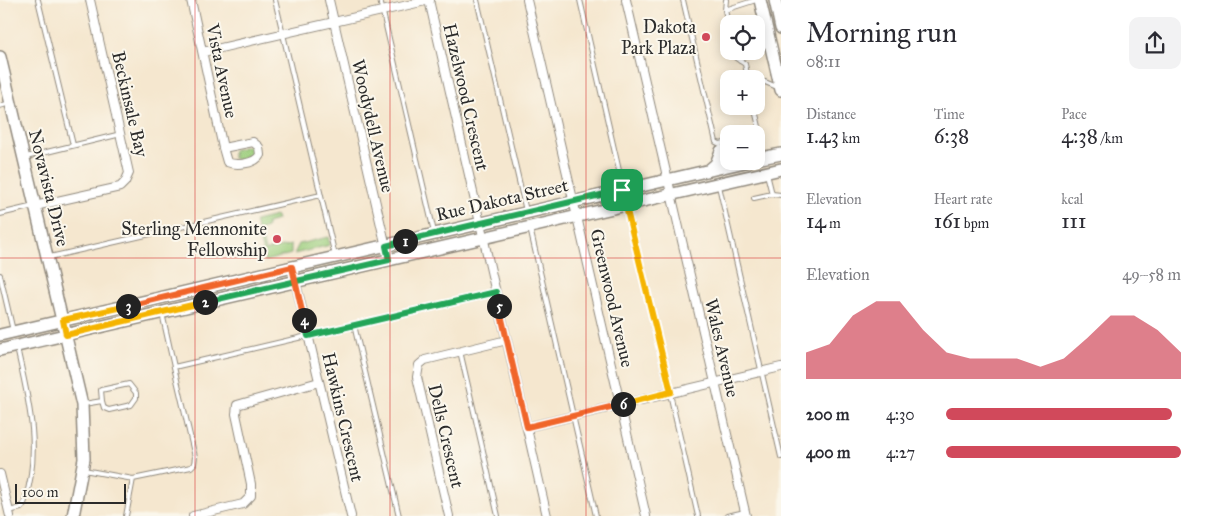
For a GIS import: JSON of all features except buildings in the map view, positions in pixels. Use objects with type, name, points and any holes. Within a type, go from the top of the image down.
[{"type":"main road","points":[[758,2],[768,33],[781,91]]},
{"type":"main road","points":[[777,2],[781,28]]},
{"type":"main road","name":"Novavista Drive","points":[[0,57],[5,104],[24,157],[82,405],[85,436],[82,470],[73,516]]},
{"type":"main road","points":[[777,155],[781,146]]},
{"type":"main road","points":[[709,170],[720,157]]},
{"type":"main road","name":"Rue Dakota Street","points":[[0,350],[17,346],[65,328],[292,267],[434,234],[530,227],[626,204],[720,167]]},
{"type":"main road","name":"Rue Dakota Street","points":[[0,335],[13,332],[65,328],[161,312],[389,260],[482,231],[526,213],[622,190],[718,183],[781,169]]},
{"type":"street","name":"Beckinsale Bay","points":[[35,206],[120,187],[125,182],[130,167],[90,0]]},
{"type":"street","name":"Vista Avenue","points":[[191,0],[223,148],[227,162],[235,165],[254,161],[260,155],[259,147],[254,142],[223,148]]},
{"type":"street","name":"Woodydell Avenue","points":[[329,0],[389,260]]},
{"type":"street","points":[[203,52],[429,0]]},
{"type":"street","name":"Hazelwood Crescent","points":[[429,0],[547,516]]},
{"type":"street","name":"Greenwood Avenue","points":[[527,0],[646,516]]},
{"type":"street","name":"Wales Avenue","points":[[626,0],[745,514]]},
{"type":"street","name":"Hawkins Crescent","points":[[292,267],[351,516]]},
{"type":"street","name":"Dells Crescent","points":[[449,516],[417,377],[422,362],[507,340]]},
{"type":"street","points":[[527,427],[781,367]]},
{"type":"street","points":[[193,516],[243,504],[251,496],[252,484],[236,414],[237,405],[319,382]]},
{"type":"street","points":[[0,474],[9,514]]},
{"type":"lane","points":[[38,0],[73,145]]},
{"type":"lane","points":[[275,0],[335,257]]},
{"type":"lane","points":[[380,0],[434,234]]},
{"type":"lane","points":[[477,0],[526,213]]},
{"type":"lane","points":[[580,0],[698,516]]},
{"type":"lane","points":[[683,0],[716,142],[720,145]]},
{"type":"lane","points":[[726,0],[726,15]]},
{"type":"lane","points":[[725,10],[758,2],[777,2]]},
{"type":"lane","points":[[746,70],[744,64],[740,61],[743,56],[759,53],[766,45],[768,33]]},
{"type":"lane","points":[[765,82],[776,84],[781,91]]},
{"type":"lane","points":[[24,157],[122,134]]},
{"type":"lane","points":[[766,172],[772,194]]},
{"type":"lane","points":[[718,183],[781,457]]},
{"type":"lane","points":[[754,198],[772,194],[781,195]]},
{"type":"lane","points":[[48,258],[320,195]]},
{"type":"lane","points":[[0,214],[35,206]]},
{"type":"lane","points":[[530,227],[596,516]]},
{"type":"lane","points":[[0,275],[13,332]]},
{"type":"lane","points":[[174,367],[496,292]]},
{"type":"lane","points":[[82,470],[133,479],[191,467],[194,464],[195,457],[161,312]]},
{"type":"lane","points":[[354,325],[399,516]]},
{"type":"lane","points":[[9,514],[21,508],[24,504],[33,458],[34,437],[31,409],[17,346]]},
{"type":"lane","points":[[460,351],[498,516]]},
{"type":"lane","points":[[129,384],[136,393],[136,398],[131,405],[107,410],[102,401],[101,390],[114,386],[129,384]]},
{"type":"lane","points":[[82,405],[102,401]]},
{"type":"lane","points":[[126,516],[133,479]]},
{"type":"lane","points":[[727,516],[745,514]]},
{"type":"green space","points":[[251,145],[255,146],[257,154],[245,159],[238,160],[233,158],[233,150]]},
{"type":"green space","points":[[276,216],[277,220],[267,223],[267,228],[260,230],[265,251],[291,245],[291,254],[265,261],[255,221]]},
{"type":"green space","points":[[328,237],[330,245],[294,254],[299,244]]},
{"type":"place","name":"Dakota Park Plaza","points":[[706,37]]},
{"type":"place","name":"Sterling Mennonite Fellowship","points":[[277,239]]},
{"type":"route","points":[[622,190],[386,246],[389,260],[295,281],[66,335],[63,320],[292,267],[295,281],[308,336],[496,292],[527,427],[671,392],[622,190]]}]
